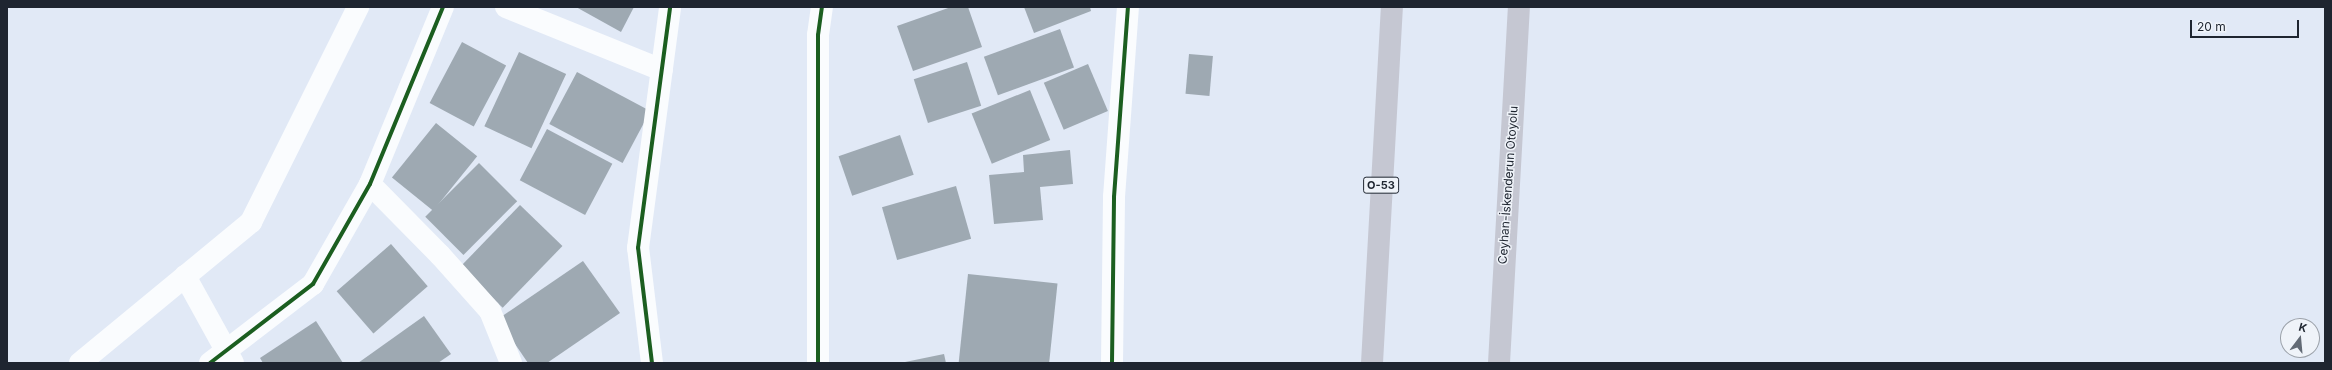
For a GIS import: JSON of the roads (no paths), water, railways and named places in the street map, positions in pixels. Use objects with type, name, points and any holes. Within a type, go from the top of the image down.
[{"type":"highway","name":"O-53","points":[[1372,363],[1373,308],[1392,7]]},
{"type":"highway","name":"Ceyhan-İskenderun Otoyolu","points":[[1499,363],[1519,7]]},
{"type":"street","points":[[80,363],[251,222],[358,7]]},
{"type":"street","points":[[185,276],[223,359],[312,284],[370,184],[443,7]]},
{"type":"street","points":[[506,7],[662,70]]},
{"type":"street","points":[[652,363],[638,248],[670,7]]},
{"type":"street","points":[[818,363],[818,35],[822,7]]},
{"type":"street","points":[[1112,363],[1114,197],[1128,7]]},
{"type":"street","points":[[370,184],[440,255],[490,312],[511,363]]}]
